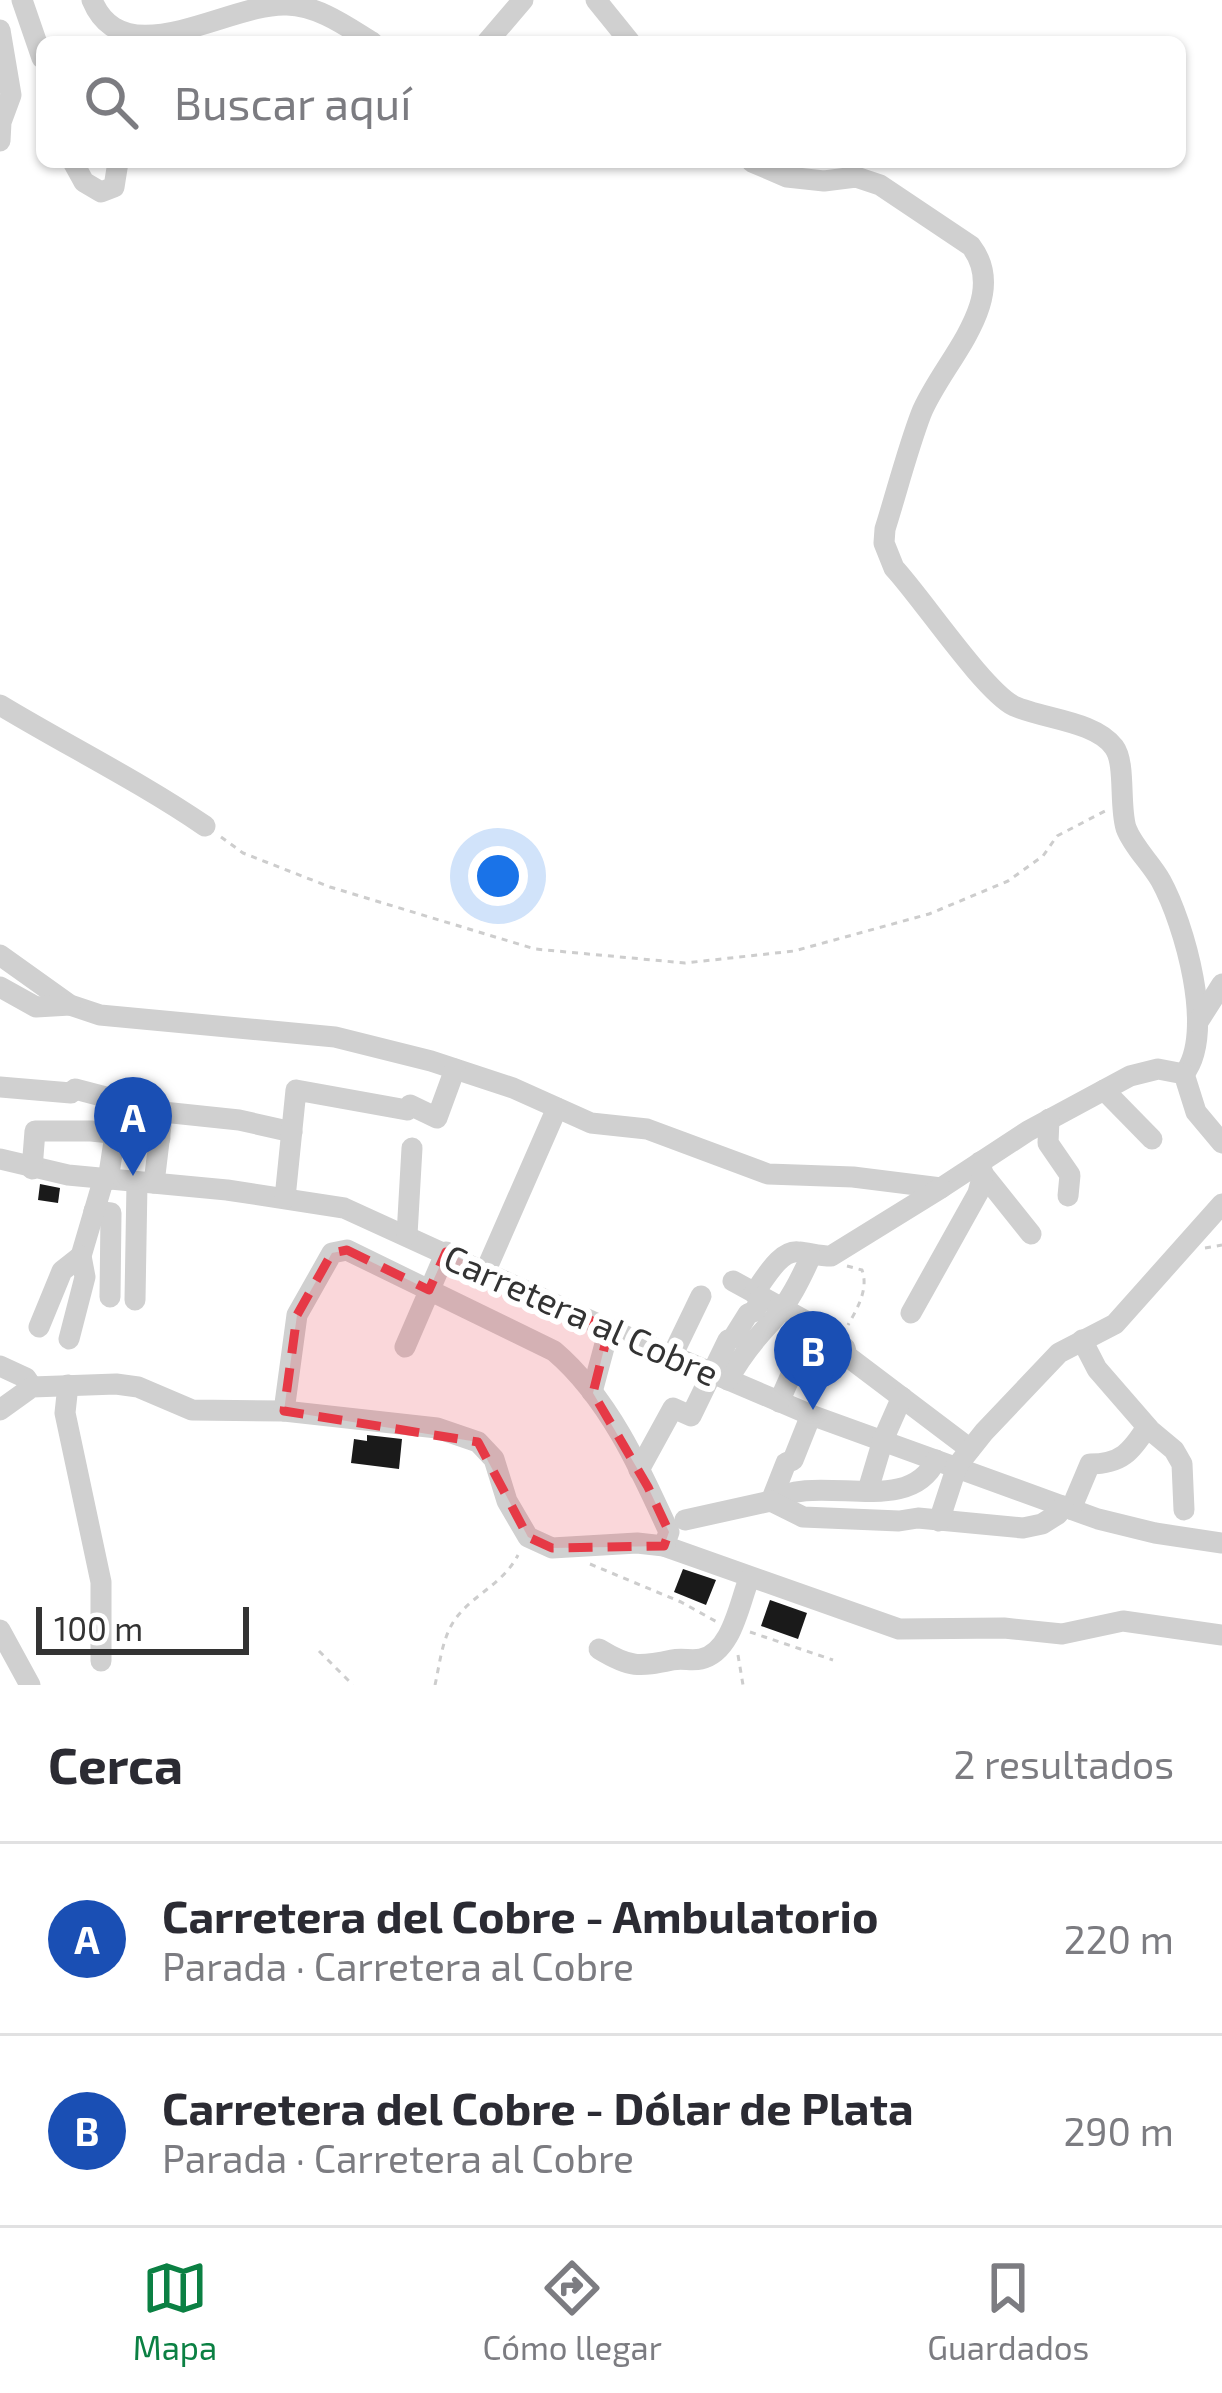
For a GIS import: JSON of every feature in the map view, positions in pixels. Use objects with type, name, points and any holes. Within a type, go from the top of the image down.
[{"type":"street","points":[[22,0],[36,41]]},
{"type":"street","points":[[92,0],[109,33],[170,35],[266,5],[292,4],[317,10],[362,36]]},
{"type":"street","points":[[492,36],[523,0]]},
{"type":"street","points":[[596,0],[625,36]]},
{"type":"street","points":[[0,30],[11,95],[0,141]]},
{"type":"street","points":[[77,168],[84,182],[101,193],[114,187],[117,168]]},
{"type":"street","points":[[766,168],[787,177],[824,181],[856,177],[880,185],[936,221],[980,258],[984,272],[981,305],[922,411],[885,530],[886,549],[894,568],[1009,704],[1095,733],[1114,746],[1119,756],[1120,807],[1129,836],[1161,881],[1178,916],[1198,1022],[1196,1048],[1184,1074],[1182,1109],[1222,1143]]},
{"type":"street","points":[[0,705],[152,789],[205,826]]},
{"type":"street","points":[[0,955],[70,1005],[100,1015],[335,1037],[455,1069],[610,1127],[647,1129],[768,1174],[805,1173],[941,1188]]},
{"type":"street","points":[[1198,1022],[1222,984]]},
{"type":"street","points":[[0,987],[37,1007],[70,1005]]},
{"type":"street","points":[[285,1198],[296,1090],[376,1106],[407,1110],[410,1105],[437,1118],[455,1069]]},
{"type":"street","points":[[639,1470],[673,1408],[691,1416],[760,1335],[766,1299],[785,1254],[796,1250],[831,1256],[982,1168],[1049,1119],[1104,1090],[1144,1070],[1184,1074]]},
{"type":"street","points":[[0,1088],[71,1094],[74,1089],[163,1112],[292,1132]]},
{"type":"street","points":[[1104,1090],[1152,1139]]},
{"type":"street","points":[[92,1131],[94,1096]]},
{"type":"street","points":[[486,1270],[557,1108]]},
{"type":"street","points":[[135,1300],[137,1206],[160,1138],[163,1112]]},
{"type":"street","points":[[1049,1119],[1048,1143],[1070,1175],[1068,1196]]},
{"type":"street","points":[[32,1169],[35,1131],[45,1122],[160,1138]]},
{"type":"street","points":[[39,1328],[62,1271],[81,1256],[103,1209],[115,1135]]},
{"type":"street","points":[[407,1235],[412,1148]]},
{"type":"street","name":"Carretera al Cobre","points":[[0,1159],[32,1169],[344,1208],[811,1415],[954,1458],[1067,1508],[1155,1533],[1222,1543]]},
{"type":"street","points":[[982,1168],[1030,1234]]},
{"type":"street","points":[[911,1312],[970,1208],[982,1168]]},
{"type":"street","points":[[887,1181],[899,1190],[902,1211]]},
{"type":"street","points":[[685,1520],[771,1502],[784,1493],[821,1488],[902,1489],[954,1458],[1059,1353],[1115,1324],[1222,1204]]},
{"type":"street","points":[[103,1209],[137,1206]]},
{"type":"street","points":[[103,1209],[111,1213],[110,1297]]},
{"type":"street","points":[[284,1411],[296,1316],[332,1253],[347,1250],[554,1351],[580,1373],[639,1470],[669,1532],[664,1546]]},
{"type":"street","points":[[405,1347],[446,1252]]},
{"type":"street","points":[[69,1340],[85,1277],[81,1256]]},
{"type":"street","points":[[733,1281],[813,1324],[845,1348],[847,1356],[902,1397],[954,1458]]},
{"type":"street","points":[[672,1356],[701,1296]]},
{"type":"street","points":[[779,1402],[813,1324]]},
{"type":"street","points":[[592,1392],[609,1329]]},
{"type":"street","points":[[1082,1340],[1097,1369],[1147,1427],[1174,1450],[1182,1464],[1184,1510]]},
{"type":"street","points":[[0,1366],[26,1378],[32,1387]]},
{"type":"street","points":[[68,1385],[65,1413],[101,1582],[101,1661]]},
{"type":"street","points":[[0,1410],[32,1387],[138,1387],[192,1410],[284,1411],[437,1428],[478,1442],[494,1460],[507,1502],[527,1538],[552,1548],[664,1546],[899,1629],[1004,1628],[1062,1634],[1124,1621],[1222,1636]]},
{"type":"street","points":[[868,1490],[902,1397]]},
{"type":"street","points":[[771,1502],[811,1415]]},
{"type":"street","points":[[771,1502],[802,1517],[918,1518],[1033,1527],[1067,1508],[1090,1464],[1108,1464],[1129,1455],[1147,1427]]},
{"type":"street","points":[[939,1521],[954,1458]]},
{"type":"street","points":[[899,1521],[902,1489]]},
{"type":"street","points":[[599,1649],[617,1660],[645,1667],[706,1658],[724,1644],[749,1579]]},
{"type":"street","points":[[0,1630],[30,1685]]},
{"type":"path","points":[[205,826],[243,853],[443,924],[535,950],[685,963],[794,951],[928,914],[1009,881],[1078,822],[1120,807]]},
{"type":"path","points":[[837,1342],[859,1307],[865,1278],[862,1270],[845,1265]]},
{"type":"path","points":[[435,1685],[447,1634],[457,1617],[505,1576],[527,1538]]},
{"type":"path","points":[[570,1547],[590,1564],[731,1625],[833,1660]]},
{"type":"path","points":[[731,1625],[743,1685]]},
{"type":"path","points":[[319,1651],[353,1685]]},
{"type":"highlighted area","points":[[347,1250],[429,1290],[446,1252],[609,1329],[593,1393],[669,1532],[664,1546],[552,1548],[528,1537],[478,1442],[284,1411],[297,1315],[332,1253]]},
{"type":"building","points":[[40,1184],[60,1188],[58,1203],[38,1200]]},
{"type":"building","points":[[367,1435],[402,1439],[399,1469],[351,1463],[354,1439],[367,1441]]},
{"type":"building","points":[[683,1569],[716,1580],[706,1605],[674,1592]]},
{"type":"building","points":[[770,1600],[807,1613],[798,1639],[761,1626]]},
{"type":"place","name":"Carretera del Cobre - Ambulatorio","points":[[133,1176]]},
{"type":"place","name":"Carretera del Cobre - Dólar de Plata","points":[[813,1410]]}]
